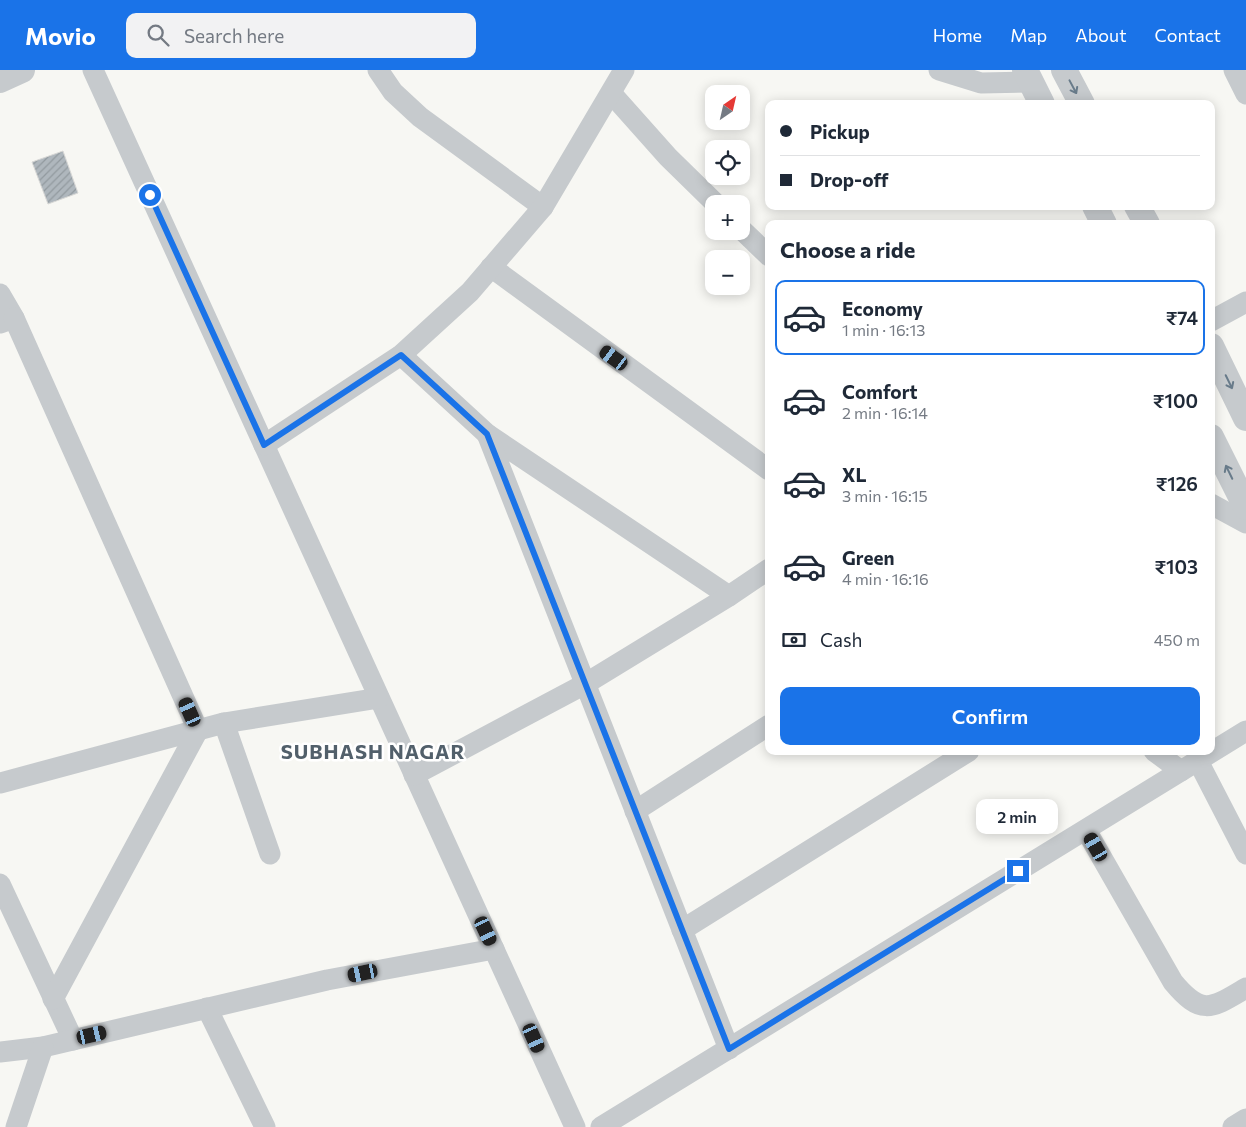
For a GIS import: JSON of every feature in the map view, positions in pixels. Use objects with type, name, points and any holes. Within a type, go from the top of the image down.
[{"type":"street","points":[[0,80],[22,70]]},
{"type":"street","points":[[93,70],[575,1127]]},
{"type":"street","points":[[378,70],[393,92],[420,117],[543,207]]},
{"type":"street","points":[[264,445],[401,355],[470,292],[543,207],[624,70]]},
{"type":"street","points":[[939,70],[980,83],[1033,85]]},
{"type":"street","points":[[1064,70],[1080,100]]},
{"type":"street","points":[[1234,70],[1246,94]]},
{"type":"street","points":[[611,93],[668,157],[707,195]]},
{"type":"street","points":[[750,238],[765,252]]},
{"type":"street","points":[[491,267],[765,467]]},
{"type":"street","points":[[0,294],[7,320],[198,730]]},
{"type":"street","points":[[1215,319],[1246,302]]},
{"type":"street","points":[[1215,354],[1246,418]]},
{"type":"street","points":[[401,355],[487,434],[728,596]]},
{"type":"street","points":[[487,434],[729,1049]]},
{"type":"street","points":[[1215,445],[1246,507]]},
{"type":"street","points":[[1215,506],[1246,523]]},
{"type":"street","points":[[414,775],[585,684],[765,572]]},
{"type":"street","points":[[0,782],[224,723],[379,698]]},
{"type":"street","points":[[224,723],[270,854]]},
{"type":"street","points":[[635,811],[765,728]]},
{"type":"street","points":[[53,999],[198,730]]},
{"type":"street","points":[[1215,750],[1246,731]]},
{"type":"street","points":[[682,930],[963,755]]},
{"type":"street","points":[[1163,755],[1189,766],[1246,854]]},
{"type":"street","points":[[602,1127],[1207,755]]},
{"type":"street","points":[[1086,830],[1173,982],[1186,997],[1204,1007],[1220,1004],[1246,988]]},
{"type":"street","points":[[0,884],[73,1040]]},
{"type":"street","points":[[0,1052],[43,1047],[327,980],[494,949]]},
{"type":"street","points":[[207,1008],[265,1127]]},
{"type":"street","points":[[16,1127],[43,1047]]},
{"type":"street","points":[[1233,1127],[1246,1119]]},
{"type":"building","points":[[63,151],[78,193],[48,204],[32,162]]},
{"type":"district","name":"SUBHASH NAGAR","points":[[373,752]]},
{"type":"route","points":[[150,195],[264,445],[401,355],[487,434],[729,1049],[1018,871]]}]
